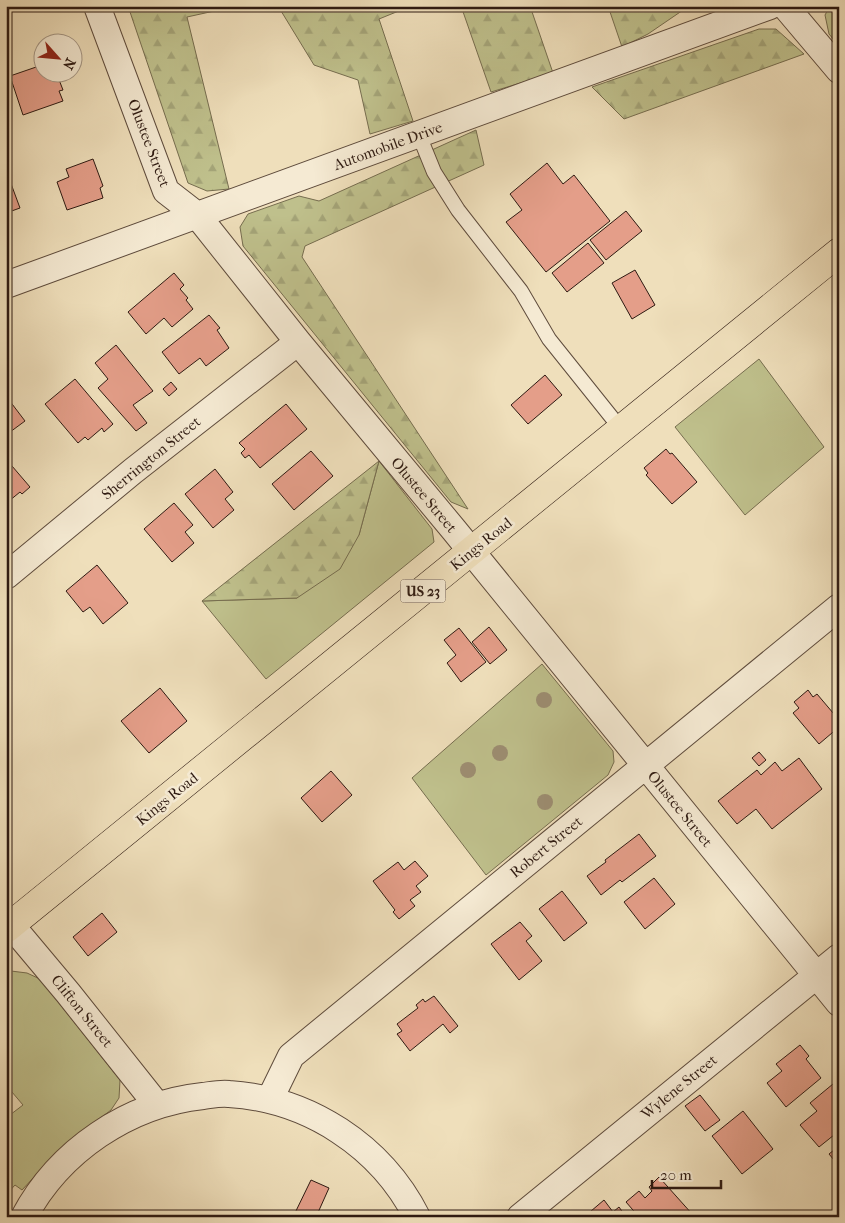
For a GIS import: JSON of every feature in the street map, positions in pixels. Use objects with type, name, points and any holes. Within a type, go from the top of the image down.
[{"type":"main road","name":"Kings Road","points":[[8,924],[471,552],[839,252]]},
{"type":"street","name":"Olustee Street","points":[[97,6],[166,191],[197,215],[298,342],[839,1003]]},
{"type":"street","name":"Automobile Drive","points":[[6,285],[419,134],[728,14],[770,6]]},
{"type":"street","points":[[785,6],[839,70]]},
{"type":"street","name":"Sherrington Street","points":[[6,576],[133,471],[298,342]]},
{"type":"street","name":"Robert Street","points":[[270,1099],[292,1056],[839,608]]},
{"type":"street","name":"Clifton Street","points":[[8,924],[68,993],[156,1105]]},
{"type":"street","name":"Wylene Street","points":[[520,1217],[839,958]]},
{"type":"street","points":[[24,1217],[36,1195],[52,1174],[86,1144],[122,1120],[156,1105],[182,1098],[227,1093],[270,1099],[329,1123],[357,1142],[386,1170],[411,1204],[418,1217]]},
{"type":"lane","points":[[419,134],[434,172],[458,210],[521,291],[549,339],[622,429]]},
{"type":"green space","points":[[128,6],[237,6],[187,17],[229,189],[207,191],[188,183]]},
{"type":"green space","points":[[278,6],[411,6],[379,19],[413,121],[370,134],[358,80],[314,65]]},
{"type":"green space","points":[[461,6],[530,6],[553,73],[491,92]]},
{"type":"green space","points":[[608,6],[689,6],[648,34],[622,47]]},
{"type":"green space","points":[[830,6],[839,6],[839,46],[829,34],[825,15]]},
{"type":"green space","points":[[759,29],[776,29],[804,54],[624,119],[592,87]]},
{"type":"green space","points":[[476,130],[484,165],[305,246],[302,257],[468,509],[451,502],[243,246],[240,227],[248,214],[299,196],[319,201]]},
{"type":"green space","points":[[759,359],[824,447],[745,515],[675,427]]},
{"type":"green space","points":[[379,461],[432,529],[434,542],[266,679],[202,601],[297,598],[359,535]]},
{"type":"green space","points":[[379,461],[359,535],[340,569],[297,598],[202,601]]},
{"type":"green space","points":[[542,664],[613,751],[614,762],[608,775],[486,875],[412,778]]},
{"type":"green space","points":[[11,971],[27,973],[40,979],[120,1080],[119,1098],[111,1110],[60,1149],[22,1190],[15,1185],[6,1195],[6,1118],[23,1105],[6,1085],[6,974]]},
{"type":"building","points":[[32,68],[32,82],[60,82],[63,90],[59,91],[63,101],[23,115],[10,76]]},
{"type":"building","points":[[93,159],[103,186],[100,188],[103,198],[67,210],[57,182],[69,177],[66,169]]},
{"type":"building","points":[[547,163],[563,184],[574,175],[610,221],[546,272],[506,222],[522,210],[510,194]]},
{"type":"building","points":[[10,181],[20,208],[6,213],[6,182]]},
{"type":"building","points":[[626,211],[642,231],[606,260],[590,240]]},
{"type":"building","points":[[588,243],[604,263],[567,292],[552,273]]},
{"type":"building","points":[[635,270],[655,305],[632,319],[612,283]]},
{"type":"building","points":[[174,273],[184,285],[180,289],[188,298],[186,300],[193,309],[172,327],[164,318],[146,334],[128,312]]},
{"type":"building","points":[[209,315],[220,328],[217,330],[229,348],[206,366],[200,358],[179,374],[162,352]]},
{"type":"building","points":[[116,345],[153,391],[133,405],[147,423],[136,431],[98,388],[108,379],[95,363]]},
{"type":"building","points":[[545,375],[562,395],[528,424],[511,405]]},
{"type":"building","points":[[75,379],[113,424],[104,432],[102,428],[88,440],[85,437],[78,443],[45,404]]},
{"type":"building","points":[[171,382],[177,389],[169,396],[163,389]]},
{"type":"building","points":[[6,396],[25,421],[6,435]]},
{"type":"building","points":[[286,404],[307,429],[260,468],[249,455],[245,458],[241,453],[245,449],[239,443]]},
{"type":"building","points":[[666,449],[670,454],[672,453],[697,482],[672,504],[646,475],[648,473],[644,468]]},
{"type":"building","points":[[311,451],[333,476],[294,510],[272,484]]},
{"type":"building","points":[[6,459],[30,487],[9,501],[12,504],[6,508]]},
{"type":"building","points":[[215,469],[233,492],[225,499],[234,510],[213,528],[185,494]]},
{"type":"building","points":[[174,503],[193,525],[185,532],[194,543],[172,562],[144,529]]},
{"type":"building","points":[[97,565],[128,603],[103,624],[90,607],[83,612],[66,591]]},
{"type":"building","points":[[489,627],[507,650],[490,664],[472,642]]},
{"type":"building","points":[[459,628],[486,662],[461,682],[447,663],[456,655],[444,640]]},
{"type":"building","points":[[160,688],[187,721],[149,753],[121,721]]},
{"type":"building","points":[[808,690],[813,697],[817,694],[839,720],[839,727],[819,744],[793,713],[799,708],[794,702]]},
{"type":"building","points":[[759,752],[766,760],[759,766],[752,758]]},
{"type":"building","points":[[799,758],[822,789],[772,829],[756,809],[737,824],[718,801],[757,770],[761,775],[775,762],[782,771]]},
{"type":"building","points":[[331,771],[352,795],[322,822],[301,798]]},
{"type":"building","points":[[639,834],[656,856],[622,882],[620,880],[601,895],[587,876]]},
{"type":"building","points":[[415,861],[428,876],[416,886],[421,892],[410,900],[415,906],[399,919],[393,912],[395,910],[373,881],[398,862],[404,870]]},
{"type":"building","points":[[654,878],[675,904],[645,929],[624,902]]},
{"type":"building","points":[[562,891],[587,923],[564,941],[539,909]]},
{"type":"building","points":[[102,913],[117,932],[88,956],[73,937]]},
{"type":"building","points":[[520,922],[532,936],[526,941],[542,961],[519,980],[491,944]]},
{"type":"building","points":[[434,996],[458,1026],[450,1033],[443,1024],[410,1051],[397,1034],[402,1031],[397,1024],[418,1008],[416,1005],[423,999],[425,1002]]},
{"type":"building","points":[[800,1045],[809,1056],[806,1059],[821,1078],[786,1107],[767,1083],[782,1071],[776,1064]]},
{"type":"building","points":[[839,1079],[839,1131],[819,1147],[800,1125],[817,1111],[810,1103]]},
{"type":"building","points":[[700,1095],[720,1120],[705,1131],[685,1106]]},
{"type":"building","points":[[743,1111],[773,1149],[742,1174],[712,1136]]},
{"type":"building","points":[[839,1146],[839,1166],[829,1154]]},
{"type":"building","points":[[659,1177],[693,1215],[690,1217],[639,1217],[626,1202],[639,1191],[645,1198],[652,1191],[649,1187]]},
{"type":"building","points":[[311,1180],[329,1188],[316,1217],[293,1217]]},
{"type":"building","points":[[604,1200],[613,1212],[619,1207],[626,1217],[584,1217]]}]
